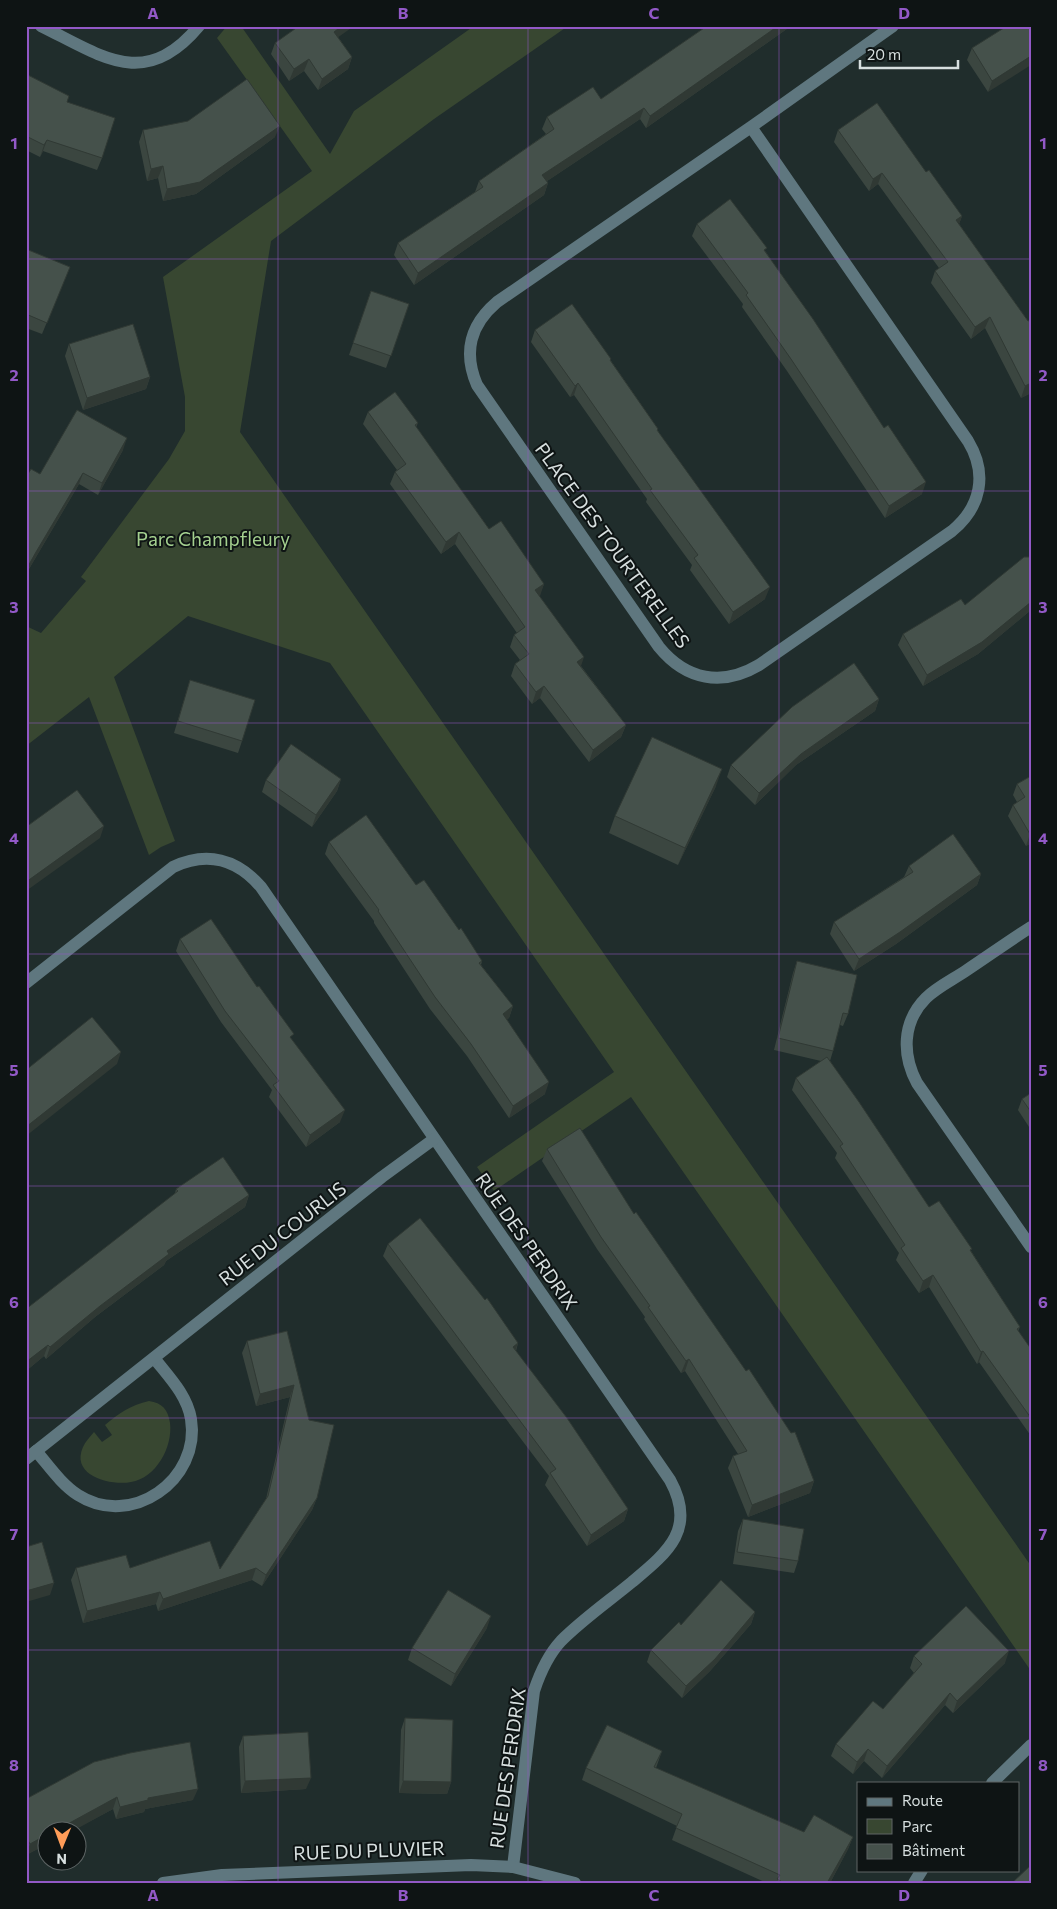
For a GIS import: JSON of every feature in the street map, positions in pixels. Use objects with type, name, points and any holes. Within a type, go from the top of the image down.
[{"type":"street","points":[[41,26],[102,56],[123,63],[155,60],[175,51],[199,26]]},
{"type":"street","name":"PLACE DES TOURTERELLES","points":[[751,127],[968,441],[978,462],[980,484],[978,495],[971,511],[961,524],[952,531],[759,665],[739,675],[717,678],[694,674],[674,664],[658,647],[482,394],[473,375],[469,355],[472,334],[482,316],[497,302],[751,127],[893,26]]},
{"type":"street","name":"RUE DES PERDRIX","points":[[26,983],[173,868],[194,860],[205,859],[226,862],[246,872],[261,888],[670,1480],[680,1507],[679,1527],[666,1553],[566,1637],[544,1665],[534,1691],[513,1867]]},
{"type":"street","points":[[1031,927],[927,997],[914,1014],[906,1044],[909,1064],[917,1083],[1031,1247]]},
{"type":"street","name":"RUE DU COURLIS","points":[[154,1358],[183,1397],[188,1408],[192,1425],[192,1442],[184,1465],[178,1475],[164,1490],[154,1497],[134,1505],[100,1504],[79,1496],[31,1455],[382,1177],[434,1139]]},
{"type":"street","points":[[993,1782],[1031,1746]]},
{"type":"street","name":"RUE DU PLUVIER","points":[[163,1883],[222,1875],[471,1865],[513,1867],[575,1883]]},
{"type":"street","points":[[914,1883],[921,1872]]},
{"type":"green space","name":"Parc Champfleury","points":[[227,26],[241,26],[330,154],[354,111],[474,26],[568,26],[434,119],[271,241],[240,432],[1031,1566],[1031,1671],[631,1097],[494,1191],[477,1167],[614,1072],[330,663],[188,616],[114,677],[175,841],[149,855],[89,697],[26,746],[26,657],[29,654],[26,652],[26,626],[41,633],[86,581],[81,577],[169,459],[185,431],[185,397],[163,277],[312,171],[217,38]]},
{"type":"green space","points":[[149,1401],[157,1403],[164,1408],[170,1423],[169,1442],[166,1451],[155,1468],[140,1479],[123,1483],[104,1480],[87,1472],[82,1465],[81,1457],[84,1445],[94,1432],[102,1442],[112,1435],[105,1425],[126,1410]]},
{"type":"building","points":[[299,26],[342,26],[334,32],[352,57],[322,79],[309,59],[294,69],[275,43]]},
{"type":"building","points":[[707,26],[778,26],[650,116],[644,108],[542,175],[548,183],[418,273],[398,243],[483,187],[479,181],[554,129],[547,117],[593,87],[601,99]]},
{"type":"building","points":[[1007,26],[1031,26],[1031,56],[992,81],[972,48]]},
{"type":"building","points":[[26,74],[69,96],[67,102],[115,118],[102,158],[47,140],[44,145],[26,136]]},
{"type":"building","points":[[247,79],[280,126],[200,182],[167,189],[163,166],[151,169],[143,130],[188,121]]},
{"type":"building","points":[[877,103],[926,172],[929,170],[962,216],[956,220],[1028,321],[1031,320],[1031,383],[1025,386],[990,317],[975,327],[935,271],[948,262],[882,173],[873,179],[838,130]]},
{"type":"building","points":[[730,199],[767,248],[764,250],[813,319],[884,428],[888,425],[926,482],[889,506],[746,295],[748,293],[697,224]]},
{"type":"building","points":[[26,249],[70,267],[47,323],[26,314]]},
{"type":"building","points":[[371,291],[409,304],[391,356],[353,343]]},
{"type":"building","points":[[572,304],[611,359],[657,430],[770,587],[733,612],[694,558],[698,555],[650,490],[652,489],[578,383],[575,386],[535,330]]},
{"type":"building","points":[[133,324],[150,377],[87,398],[69,344]]},
{"type":"building","points":[[395,392],[418,423],[415,425],[489,529],[501,521],[544,584],[535,590],[584,657],[577,662],[626,725],[593,750],[544,686],[536,692],[515,664],[529,654],[514,635],[525,627],[459,532],[446,542],[395,472],[406,464],[368,412]]},
{"type":"building","points":[[77,410],[127,438],[102,483],[83,473],[26,570],[26,477],[31,469],[40,474]]},
{"type":"building","points":[[1024,557],[1031,557],[1031,602],[982,642],[927,675],[903,634],[961,599],[965,605]]},
{"type":"building","points":[[854,663],[879,699],[801,754],[759,793],[731,765],[792,707]]},
{"type":"building","points":[[190,680],[255,700],[242,741],[178,721]]},
{"type":"building","points":[[652,737],[722,769],[685,848],[615,816]]},
{"type":"building","points":[[291,744],[341,779],[316,815],[266,780]]},
{"type":"building","points":[[1031,776],[1030,834],[1013,805],[1025,797],[1017,784]]},
{"type":"building","points":[[77,790],[104,826],[26,882],[26,827]]},
{"type":"building","points":[[366,815],[416,885],[424,880],[459,930],[461,928],[482,961],[479,963],[513,1006],[503,1014],[549,1082],[513,1106],[471,1044],[435,997],[379,910],[329,842]]},
{"type":"building","points":[[953,834],[981,874],[859,959],[834,922],[913,872],[909,866]]},
{"type":"building","points":[[211,919],[257,987],[259,986],[294,1034],[290,1037],[345,1110],[310,1135],[273,1085],[279,1081],[225,1011],[180,939]]},
{"type":"building","points":[[797,961],[857,975],[848,1014],[843,1013],[833,1051],[778,1038]]},
{"type":"building","points":[[92,1017],[121,1052],[26,1127],[26,1070]]},
{"type":"building","points":[[827,1057],[929,1207],[939,1201],[972,1249],[970,1250],[1020,1327],[1017,1329],[1031,1349],[1031,1418],[983,1351],[981,1352],[933,1275],[923,1281],[901,1248],[905,1245],[840,1146],[843,1144],[796,1078]]},
{"type":"building","points":[[1031,1093],[1031,1112],[1022,1099]]},
{"type":"building","points":[[580,1128],[634,1214],[636,1212],[746,1371],[749,1369],[791,1433],[795,1432],[814,1481],[752,1505],[733,1456],[747,1451],[689,1359],[686,1361],[601,1237],[547,1149]]},
{"type":"building","points":[[223,1157],[249,1195],[167,1251],[169,1254],[100,1306],[50,1347],[48,1345],[26,1362],[26,1309],[178,1191],[176,1189]]},
{"type":"building","points":[[420,1218],[485,1300],[487,1298],[518,1343],[513,1347],[567,1418],[628,1509],[591,1535],[550,1473],[556,1469],[388,1244]]},
{"type":"building","points":[[287,1331],[309,1420],[334,1425],[317,1498],[266,1575],[256,1568],[163,1599],[160,1592],[87,1611],[76,1568],[126,1555],[130,1568],[210,1541],[220,1569],[268,1496],[294,1385],[260,1394],[247,1341]]},
{"type":"building","points":[[743,1519],[804,1529],[798,1561],[737,1552]]},
{"type":"building","points":[[42,1542],[54,1583],[26,1591],[26,1547]]},
{"type":"building","points":[[721,1580],[755,1612],[715,1659],[686,1686],[651,1650],[679,1622],[681,1625]]},
{"type":"building","points":[[448,1590],[491,1616],[455,1674],[412,1648]]},
{"type":"building","points":[[966,1606],[1009,1651],[957,1701],[950,1693],[887,1766],[868,1749],[857,1762],[836,1744],[873,1701],[883,1709],[922,1664],[914,1656]]},
{"type":"building","points":[[405,1718],[453,1720],[451,1782],[403,1781]]},
{"type":"building","points":[[607,1725],[662,1751],[654,1767],[804,1832],[814,1815],[853,1837],[827,1883],[784,1883],[777,1879],[780,1875],[676,1828],[682,1814],[586,1768]]},
{"type":"building","points":[[308,1732],[311,1778],[245,1781],[243,1736]]},
{"type":"building","points":[[190,1742],[198,1789],[148,1798],[148,1800],[120,1807],[117,1797],[71,1822],[38,1822],[38,1840],[30,1844],[26,1837],[26,1799],[94,1762]]},
{"type":"building","points":[[1031,1865],[1031,1883],[1012,1883]]}]
